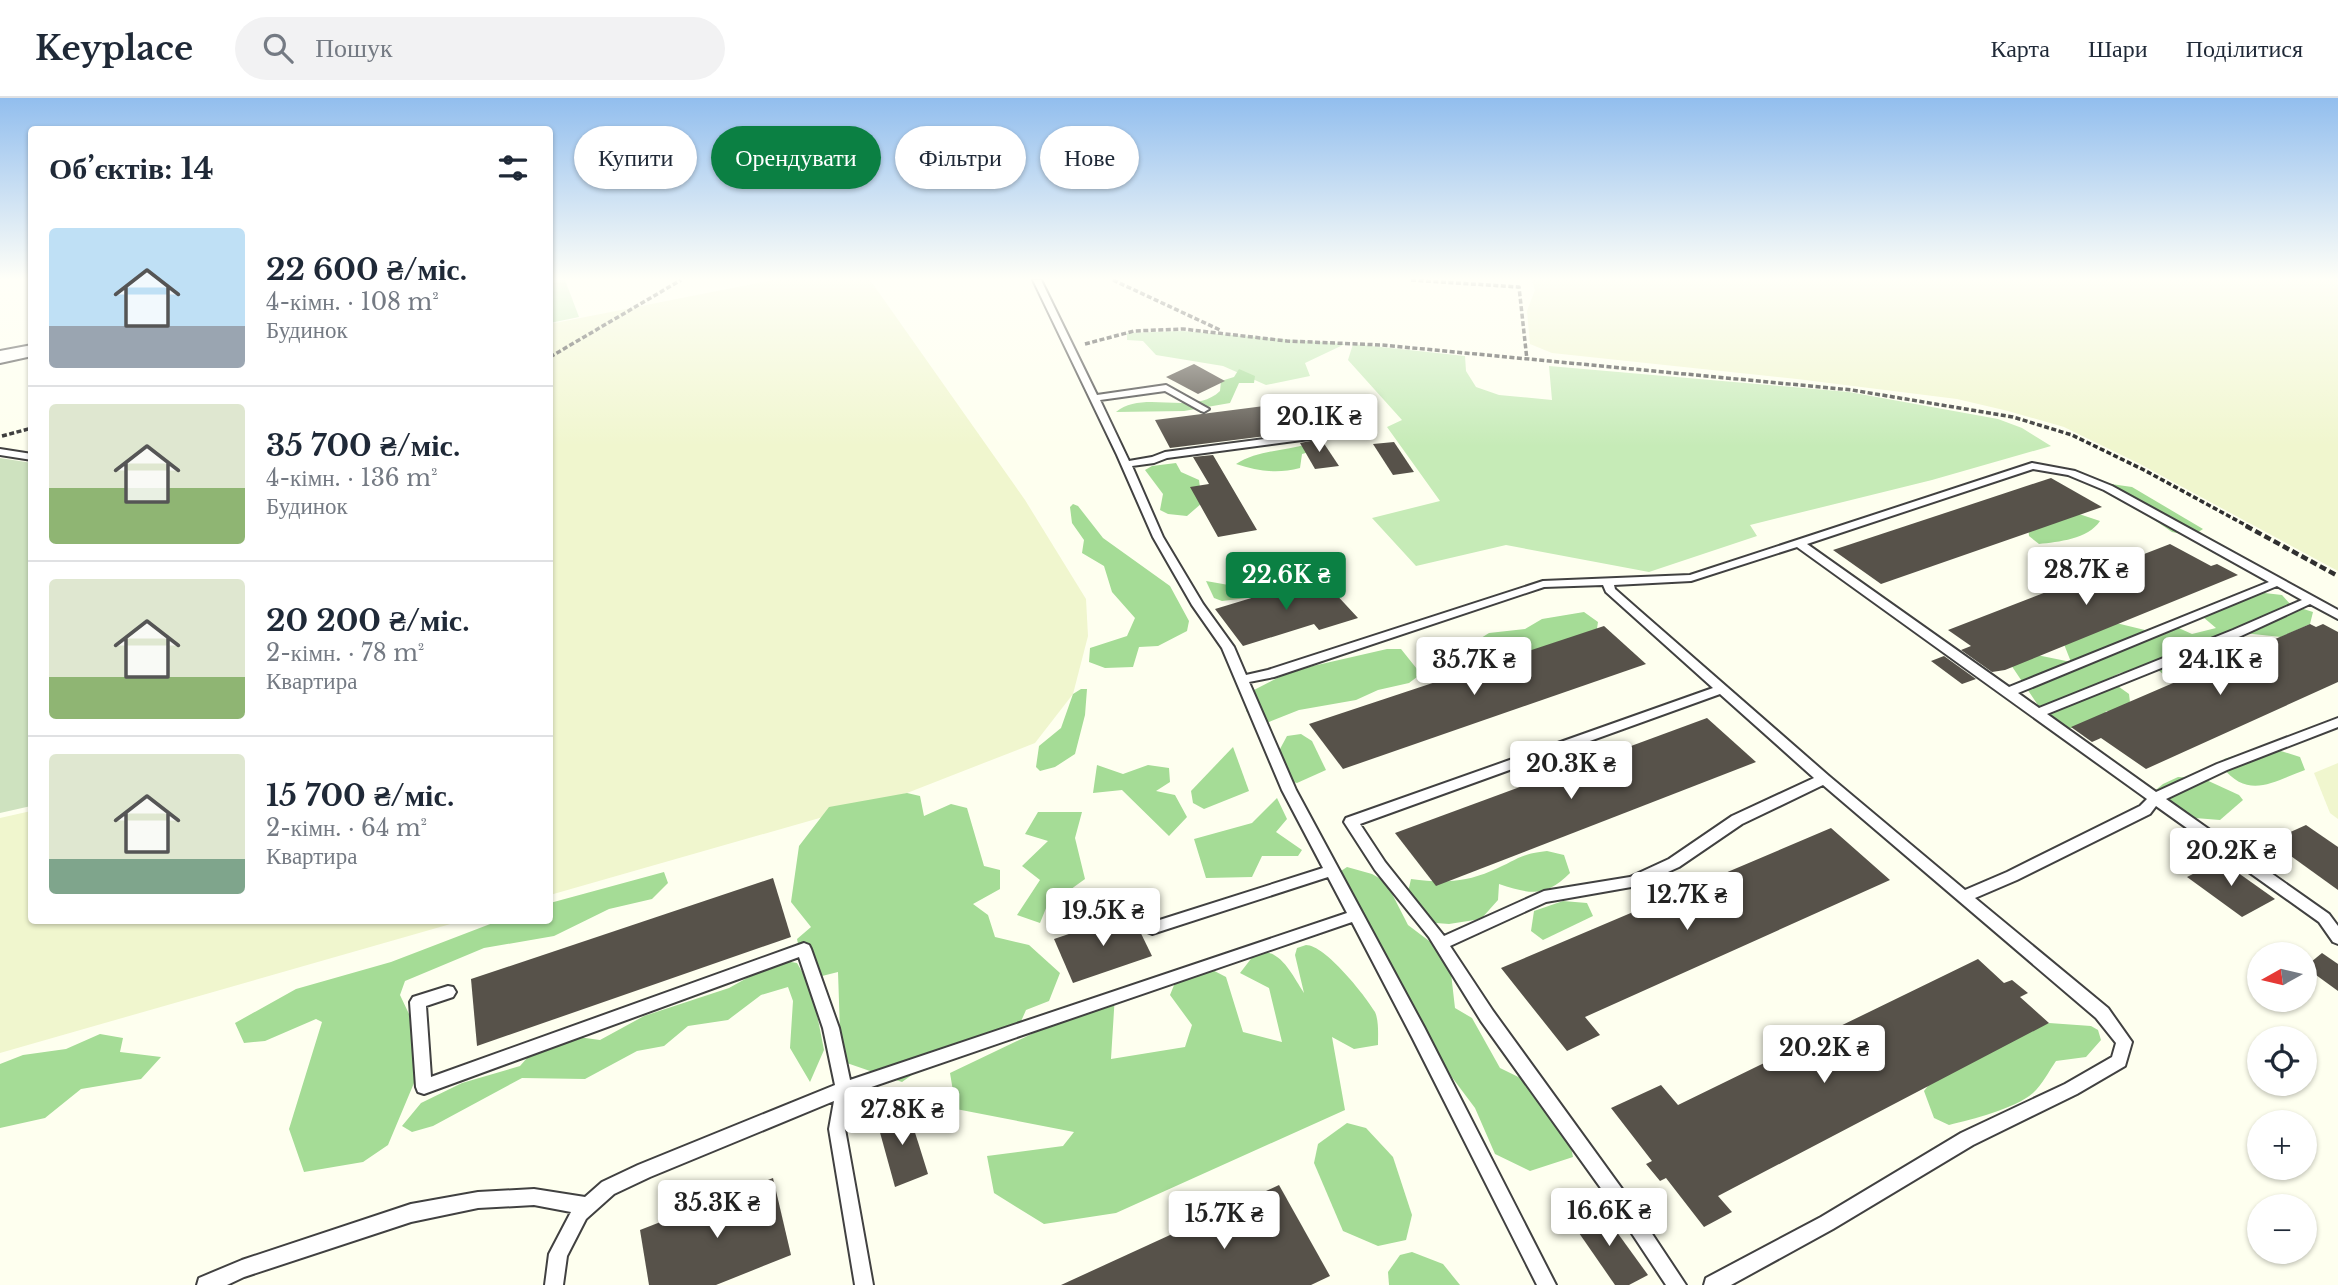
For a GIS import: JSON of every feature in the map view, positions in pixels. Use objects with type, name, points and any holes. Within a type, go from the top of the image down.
[{"type":"street","points":[[0,357],[28,351]]},
{"type":"lane","points":[[1064,335],[1096,398],[1158,537],[1198,605],[1228,647],[1289,790],[1418,1032],[1547,1285]]},
{"type":"lane","points":[[1096,398],[1166,388],[1204,409]]},
{"type":"lane","points":[[1126,464],[1154,460],[1165,455],[1317,435]]},
{"type":"lane","points":[[0,452],[28,456]]},
{"type":"lane","points":[[1241,680],[1270,674],[1543,584],[1692,578],[2032,466],[2077,473],[2108,488],[2338,615]]},
{"type":"lane","points":[[1799,543],[2011,691],[2059,731],[2324,918],[2338,937]]},
{"type":"lane","points":[[1607,582],[1610,590],[1636,614],[1824,779],[2102,1013],[2124,1042],[2119,1061],[2071,1089],[1967,1139],[1827,1223],[1713,1285]]},
{"type":"lane","points":[[2011,691],[2226,606],[2278,582]]},
{"type":"lane","points":[[2039,713],[2311,600]]},
{"type":"lane","points":[[1677,1285],[1619,1199],[1487,1016],[1440,944],[1380,866],[1351,822],[1723,689]]},
{"type":"lane","points":[[1965,896],[2012,876],[2145,810],[2155,798],[2338,722]]},
{"type":"lane","points":[[1440,944],[1544,897],[1632,882],[1674,863],[1737,820],[1824,779]]},
{"type":"lane","points":[[1152,928],[1331,871]]},
{"type":"lane","points":[[554,1285],[558,1254],[580,1213],[608,1188],[644,1171],[844,1089],[1354,916]]},
{"type":"lane","points":[[448,992],[418,1002],[424,1087],[804,949],[831,1028],[844,1089],[837,1129],[864,1285]]},
{"type":"lane","points":[[206,1285],[242,1269],[411,1213],[478,1200],[534,1197],[589,1206]]},
{"type":"path","points":[[553,355],[587,335]]},
{"type":"path","points":[[1071,349],[1119,335]]},
{"type":"path","points":[[1248,335],[1287,341],[1382,345],[1853,390],[2013,417],[2073,435],[2144,470],[2338,576]]},
{"type":"path","points":[[1525,335],[1527,360]]},
{"type":"path","points":[[0,437],[28,429]]},
{"type":"green space","points":[[553,335],[909,335],[1025,500],[1086,599],[1088,636],[1073,694],[1035,743],[907,793],[553,894]]},
{"type":"green space","points":[[1127,335],[1237,335],[1345,344],[1305,363],[1310,376],[1266,385],[1223,366],[1156,355],[1143,341],[1127,340]]},
{"type":"green space","points":[[1529,335],[2338,335],[2338,571],[2140,464],[2064,427],[2008,411],[1957,399],[1552,353],[1530,344]]},
{"type":"green space","points":[[1353,344],[1465,356],[1466,371],[1476,387],[1499,395],[1552,400],[1549,366],[1849,392],[1998,419],[2022,428],[2051,446],[1932,480],[1750,525],[1757,536],[1649,572],[1506,545],[1416,566],[1372,518],[1440,501],[1387,427],[1402,420],[1348,360]]},
{"type":"green space","points":[[1239,369],[1255,376],[1254,383],[1239,383],[1230,403],[1184,411],[1116,412],[1140,403],[1196,402],[1209,398],[1220,391],[1221,381],[1234,377]]},
{"type":"green space","points":[[1309,444],[1320,449],[1302,454],[1300,468],[1268,471],[1236,464],[1262,453]]},
{"type":"green space","points":[[0,458],[28,462],[28,807],[0,813]]},
{"type":"green space","points":[[1176,463],[1181,472],[1199,480],[1202,503],[1187,516],[1168,514],[1160,510],[1163,494],[1145,470],[1152,466]]},
{"type":"green space","points":[[2107,485],[2132,487],[2203,529],[2192,536],[2172,532],[2108,488]]},
{"type":"green space","points":[[1073,504],[1078,506],[1103,538],[1170,586],[1189,621],[1187,631],[1158,646],[1139,647],[1133,667],[1105,668],[1089,662],[1090,648],[1127,636],[1135,618],[1112,592],[1104,566],[1082,553],[1084,540],[1072,523],[1070,507]]},
{"type":"green space","points":[[2076,513],[2100,521],[2088,532],[2063,541],[2039,544],[2029,536],[2028,526]]},
{"type":"green space","points":[[1206,581],[1240,587],[1255,597],[1222,601],[1214,598]]},
{"type":"green space","points":[[2256,592],[2282,595],[2291,605],[2313,612],[2310,624],[2281,637],[2234,632],[2250,665],[2229,668],[2187,649],[2192,682],[2172,681],[2154,667],[2120,673],[2108,679],[2129,694],[2131,711],[2106,711],[2099,726],[2058,729],[2052,726],[2007,659],[2023,652],[2071,662],[2058,629],[2112,622],[2149,631],[2172,625],[2192,634],[2216,628],[2196,611],[2226,605]]},
{"type":"green space","points":[[1584,612],[1598,622],[1596,635],[1526,655],[1498,657],[1484,654],[1481,638],[1489,633],[1525,629],[1542,619]]},
{"type":"green space","points":[[1387,649],[1401,649],[1421,674],[1409,683],[1378,690],[1356,700],[1299,710],[1269,722],[1256,720],[1246,711],[1252,691],[1291,671]]},
{"type":"green space","points":[[1087,689],[1085,715],[1075,754],[1055,767],[1040,771],[1036,767],[1039,746],[1061,728],[1073,694]]},
{"type":"green space","points":[[1301,734],[1312,741],[1326,770],[1297,783],[1279,778],[1273,762],[1287,736]]},
{"type":"green space","points":[[2265,746],[2300,757],[2305,770],[2271,783],[2251,786],[2232,777],[2222,767],[2224,759]]},
{"type":"green space","points":[[1233,747],[1249,791],[1204,809],[1193,803],[1191,791]]},
{"type":"green space","points":[[2338,763],[2338,819],[2330,813],[2314,773]]},
{"type":"green space","points":[[1097,765],[1123,774],[1148,765],[1169,768],[1170,782],[1156,791],[1175,795],[1187,817],[1169,836],[1122,790],[1093,793]]},
{"type":"green space","points":[[2178,777],[2202,778],[2239,795],[2243,800],[2220,820],[2170,816],[2151,794]]},
{"type":"green space","points":[[907,793],[920,796],[924,816],[951,804],[967,808],[984,866],[1000,870],[1000,889],[973,904],[988,915],[995,937],[1029,945],[1060,973],[1049,1001],[1026,1010],[1015,1035],[930,1062],[902,1082],[841,1061],[838,972],[818,977],[800,953],[797,939],[811,927],[791,902],[799,846],[829,807]]},
{"type":"green space","points":[[1277,798],[1287,819],[1276,832],[1302,850],[1298,856],[1262,856],[1252,877],[1206,878],[1194,839],[1252,823]]},
{"type":"green space","points":[[28,812],[28,924],[451,924],[0,1053],[0,818]]},
{"type":"green space","points":[[1038,812],[1082,812],[1075,838],[1085,879],[1067,892],[1053,891],[1040,923],[1017,915],[1040,880],[1022,866],[1048,841],[1025,834]]},
{"type":"green space","points":[[1547,851],[1564,855],[1570,873],[1553,887],[1537,892],[1499,884],[1498,900],[1481,919],[1449,924],[1423,922],[1405,905],[1411,879],[1461,880],[1481,875],[1523,856]]},
{"type":"green space","points":[[1347,867],[1372,874],[1386,882],[1408,925],[1449,956],[1455,1008],[1472,1018],[1500,1068],[1535,1085],[1568,1132],[1573,1157],[1530,1171],[1495,1154],[1475,1108],[1418,1032],[1342,886],[1341,871]]},
{"type":"green space","points":[[664,872],[668,883],[652,899],[609,909],[554,936],[484,948],[405,981],[400,995],[417,1031],[414,1083],[388,1145],[363,1162],[304,1172],[289,1129],[322,1022],[316,1019],[265,1041],[244,1043],[235,1023],[296,989],[391,962],[490,924],[553,924],[553,902]]},
{"type":"green space","points":[[1563,901],[1587,903],[1593,916],[1543,940],[1531,931],[1534,911]]},
{"type":"green space","points":[[1306,945],[1323,953],[1344,972],[1363,994],[1376,1016],[1378,1045],[1354,1049],[1332,1037],[1345,1110],[1116,1213],[1044,1224],[994,1193],[987,1156],[1063,1146],[1074,1132],[956,1109],[950,1073],[1115,994],[1111,1059],[1185,1047],[1192,1025],[1170,995],[1179,973],[1203,965],[1226,977],[1243,1032],[1282,1042],[1269,988],[1240,973],[1257,951],[1266,952],[1280,959],[1304,993],[1295,955],[1297,948]]},
{"type":"green space","points":[[779,960],[797,963],[812,989],[824,1050],[810,1082],[790,1048],[793,1001],[788,987],[761,995],[728,1020],[688,1026],[664,1046],[637,1051],[585,1079],[522,1078],[433,1126],[412,1132],[402,1126],[421,1103],[462,1083],[520,1066],[541,1042],[556,1034],[600,1040],[644,1016],[729,988]]},
{"type":"green space","points":[[2049,1023],[2091,1026],[2098,1030],[2101,1040],[2086,1057],[2056,1061],[2036,1090],[2015,1104],[1949,1125],[1934,1118],[1924,1091],[1936,1077],[1980,1048]]},
{"type":"green space","points":[[100,1034],[123,1038],[120,1052],[161,1057],[141,1079],[81,1089],[45,1118],[0,1128],[0,1064],[23,1055],[66,1049]]},
{"type":"green space","points":[[1347,1123],[1366,1128],[1393,1157],[1412,1215],[1406,1240],[1378,1246],[1343,1231],[1314,1163],[1318,1144]]},
{"type":"green space","points":[[1412,1252],[1443,1264],[1460,1285],[1389,1285],[1388,1272],[1400,1255]]},
{"type":"building","points":[[1194,364],[1225,381],[1198,394],[1166,377]]},
{"type":"building","points":[[1295,402],[1315,430],[1170,448],[1155,420]]},
{"type":"building","points":[[1321,439],[1339,466],[1315,469],[1300,443]]},
{"type":"building","points":[[1394,442],[1414,472],[1393,475],[1373,444]]},
{"type":"building","points":[[1213,455],[1257,530],[1218,537],[1190,487],[1209,484],[1193,457]]},
{"type":"building","points":[[2051,478],[2102,507],[1881,584],[1833,550]]},
{"type":"building","points":[[2170,544],[2211,566],[2217,564],[2238,575],[2005,670],[1992,672],[1961,650],[1971,646],[1948,630]]},
{"type":"building","points":[[1320,577],[1358,618],[1319,630],[1314,624],[1243,646],[1215,609]]},
{"type":"building","points":[[2310,624],[2316,627],[2323,624],[2338,632],[2338,682],[2146,769],[2101,738],[2092,742],[2071,727]]},
{"type":"building","points":[[1604,626],[1646,664],[1343,769],[1309,724]]},
{"type":"building","points":[[1944,656],[1976,679],[1962,684],[1931,661]]},
{"type":"building","points":[[1707,718],[1756,762],[1436,886],[1395,833]]},
{"type":"building","points":[[2306,825],[2338,847],[2338,890],[2270,841]]},
{"type":"building","points":[[1831,828],[1890,880],[1585,1017],[1600,1035],[1567,1051],[1501,968]]},
{"type":"building","points":[[2220,860],[2275,899],[2242,917],[2187,877]]},
{"type":"building","points":[[773,878],[791,937],[477,1046],[471,979]]},
{"type":"building","points":[[1131,913],[1152,956],[1073,983],[1054,939]]},
{"type":"building","points":[[2322,953],[2338,964],[2338,991],[2317,976],[2317,957]]},
{"type":"building","points":[[1978,959],[2004,983],[2012,980],[2028,993],[2020,997],[2049,1023],[1718,1196],[1732,1212],[1704,1227],[1666,1178],[1660,1181],[1646,1164],[1652,1161],[1611,1108],[1661,1085],[1678,1105]]},
{"type":"building","points":[[907,1107],[928,1174],[895,1187],[876,1118]]},
{"type":"building","points":[[773,1178],[791,1255],[716,1285],[649,1285],[640,1230]]},
{"type":"building","points":[[1279,1185],[1330,1276],[1311,1285],[1061,1285]]},
{"type":"building","points":[[1598,1206],[1648,1275],[1629,1285],[1615,1285],[1570,1220]]}]
